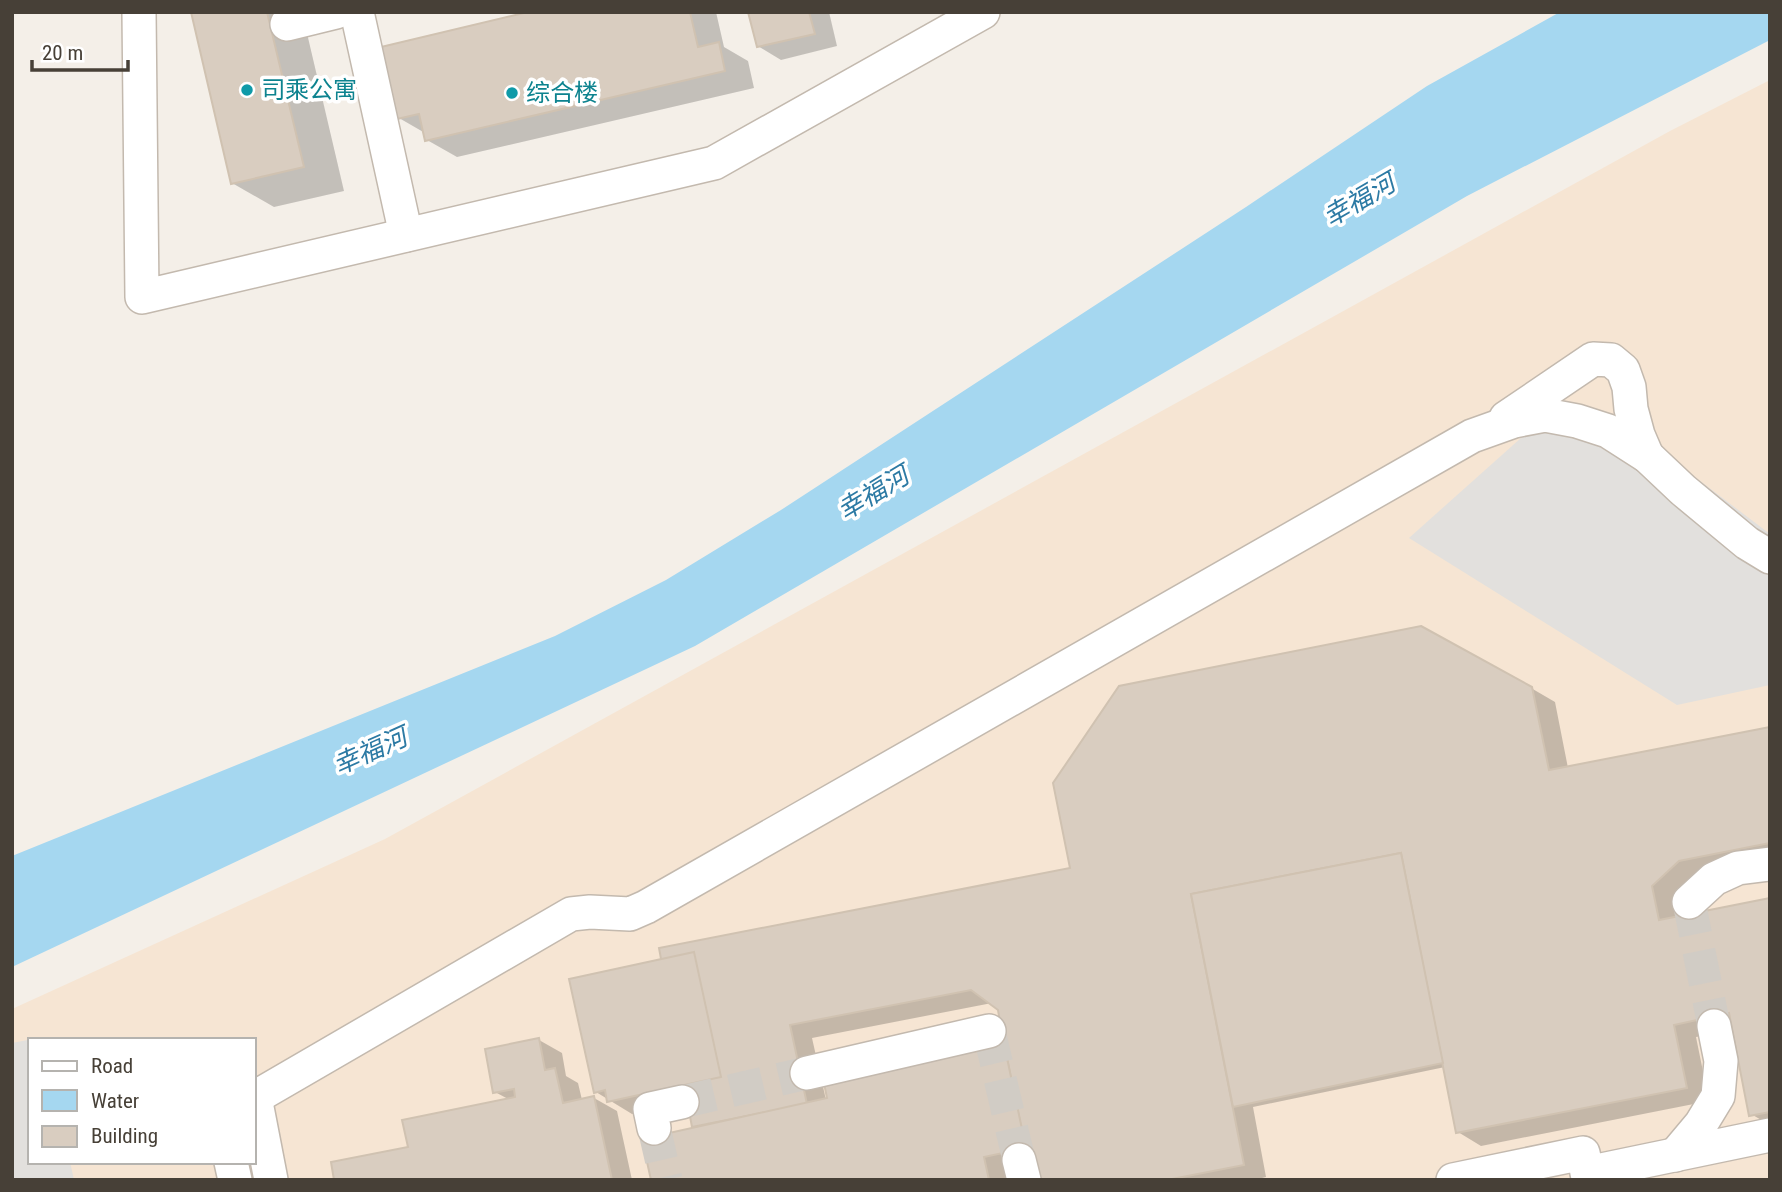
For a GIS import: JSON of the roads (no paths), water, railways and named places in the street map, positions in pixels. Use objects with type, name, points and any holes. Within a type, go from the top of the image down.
[{"type":"street","points":[[139,12],[142,297],[713,163],[966,17]]},
{"type":"street","points":[[287,24],[336,12]]},
{"type":"street","points":[[356,12],[406,235]]},
{"type":"street","points":[[1489,430],[1593,359],[1611,360],[1623,370],[1638,435],[1647,456]]},
{"type":"street","points":[[256,1097],[571,914],[630,914],[646,907],[1472,436],[1514,421],[1545,415],[1608,431],[1647,456],[1747,542],[1770,557]]},
{"type":"street","points":[[1689,902],[1714,879],[1738,868],[1770,864]]},
{"type":"street","points":[[1675,1155],[1701,1124],[1718,1096],[1721,1061],[1714,1026]]},
{"type":"street","points":[[807,1073],[989,1031]]},
{"type":"street","points":[[654,1128],[650,1109],[682,1102]]},
{"type":"street","points":[[256,1108],[271,1180]]},
{"type":"street","points":[[1453,1180],[1583,1153],[1588,1177],[1770,1135]]},
{"type":"water","name":"幸福河","points":[[1560,12],[1770,12],[1770,40],[1467,196],[695,646],[12,967],[12,856],[555,636],[666,580],[781,510],[1427,86]]},
{"type":"tunnel","points":[[1689,902],[1714,1026]]},
{"type":"tunnel","points":[[989,1031],[1019,1160]]},
{"type":"tunnel","points":[[682,1102],[807,1073]]},
{"type":"tunnel","points":[[654,1128],[666,1180]]},
{"type":"place","name":"司乘公寓","points":[[247,90]]},
{"type":"place","name":"综合楼","points":[[512,93]]}]
